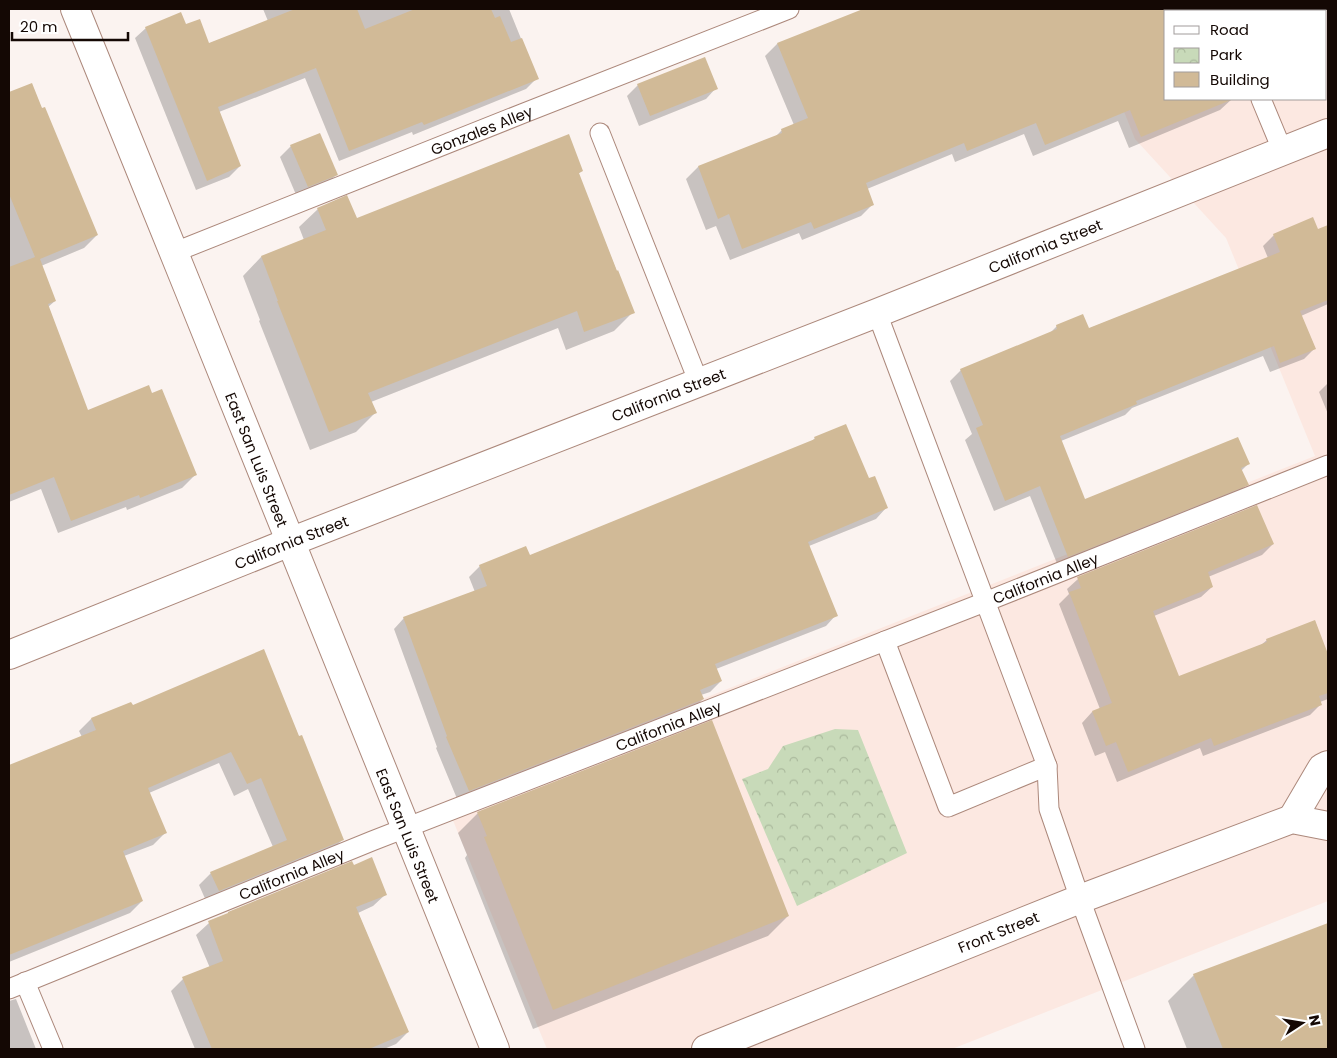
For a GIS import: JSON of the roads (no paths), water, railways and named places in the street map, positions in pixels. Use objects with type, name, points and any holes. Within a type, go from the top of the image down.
[{"type":"street","name":"East San Luis Street","points":[[75,9],[175,252],[405,829],[495,1049]]},
{"type":"street","name":"California Street","points":[[9,655],[290,542],[877,313],[1328,133]]},
{"type":"street","points":[[1328,765],[1322,768],[1292,819],[1328,826]]},
{"type":"street","name":"Front Street","points":[[706,1049],[1080,899],[1292,819]]},
{"type":"lane","name":"Gonzales Alley","points":[[175,252],[790,9]]},
{"type":"lane","points":[[1261,100],[1283,152]]},
{"type":"lane","points":[[600,133],[699,383]]},
{"type":"lane","points":[[877,313],[1047,766],[1049,809],[1135,1049]]},
{"type":"lane","name":"California Alley","points":[[17,985],[405,829],[985,602],[1328,465]]},
{"type":"lane","points":[[885,641],[948,807],[1047,766]]},
{"type":"lane","points":[[17,985],[53,1049]]}]
